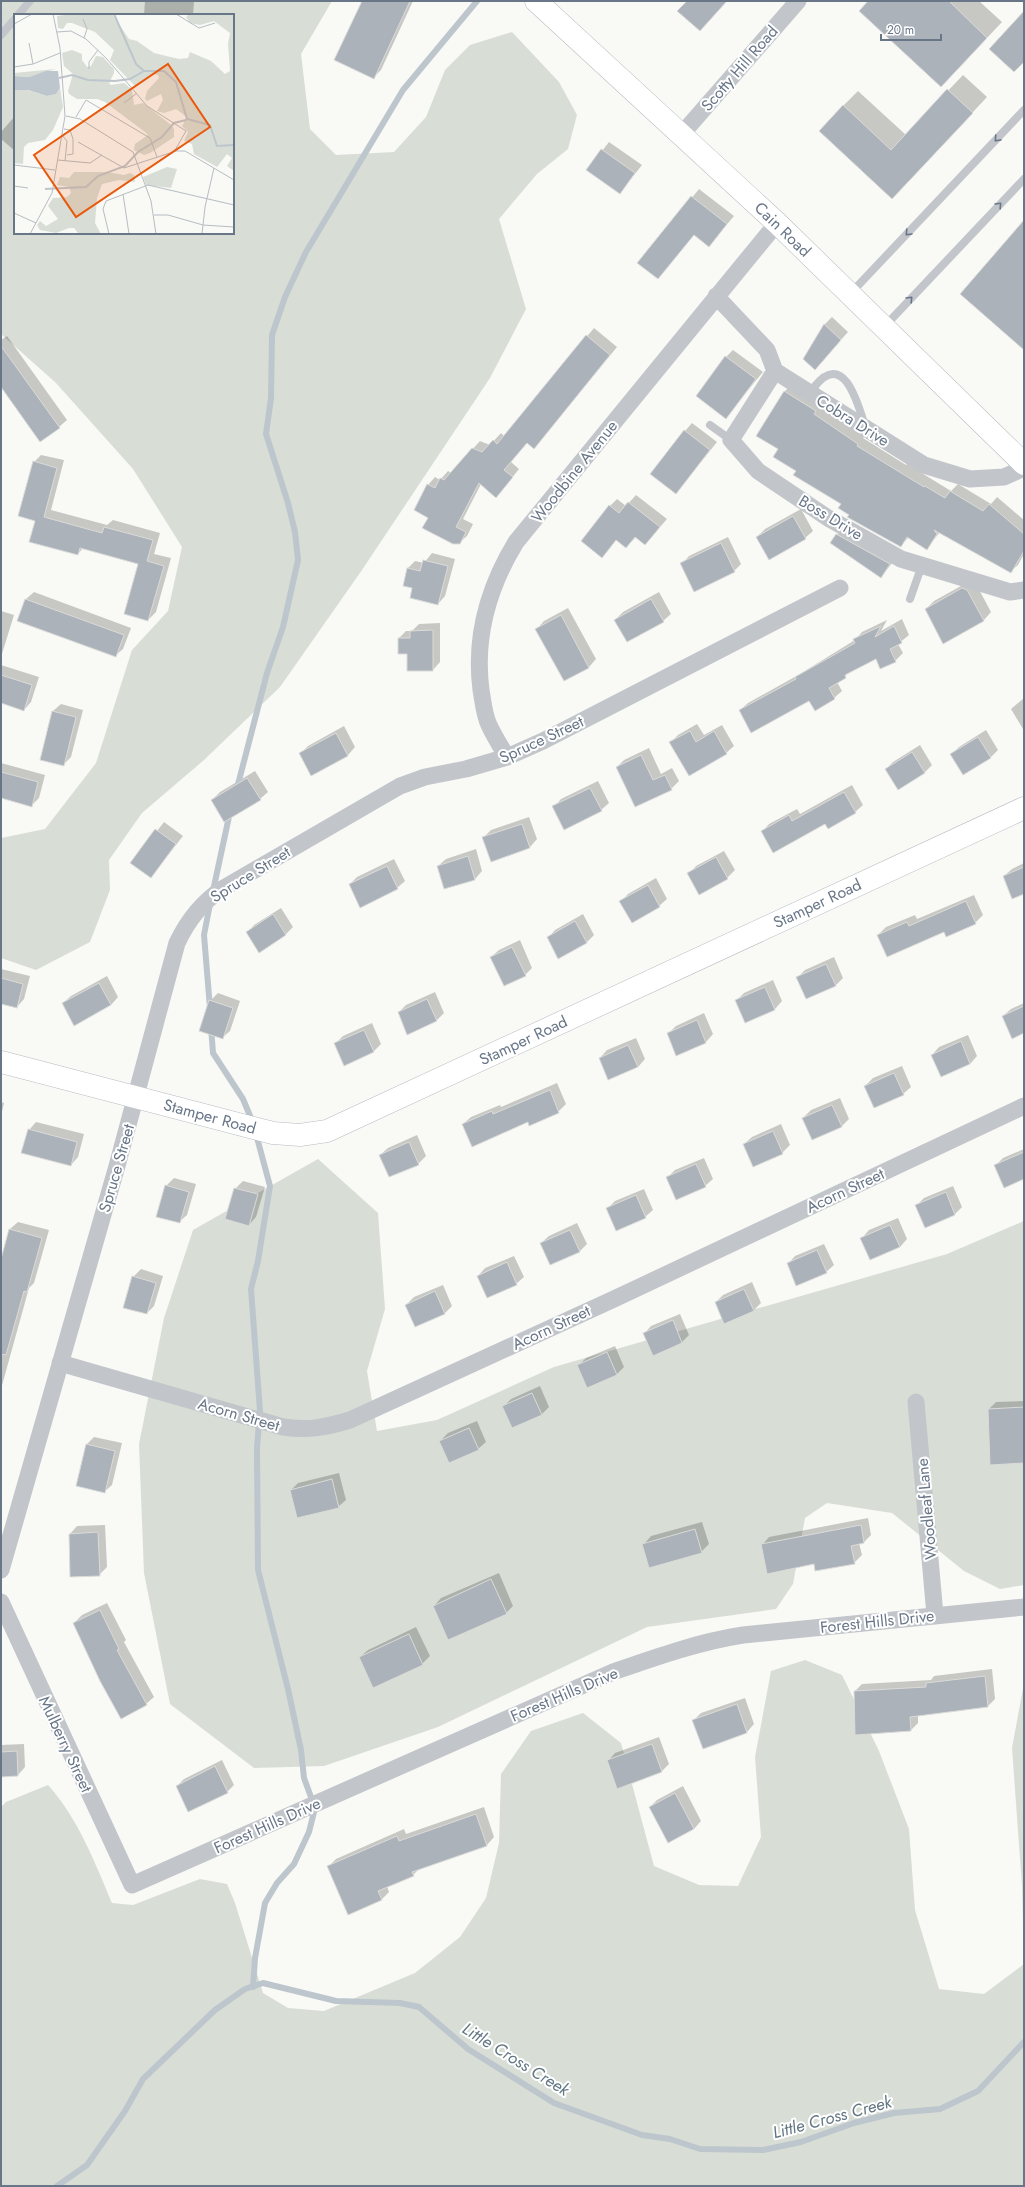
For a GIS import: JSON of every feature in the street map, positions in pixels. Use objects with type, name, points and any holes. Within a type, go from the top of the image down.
[{"type":"street","name":"Cain Road","points":[[536,1],[777,223],[1024,464]]},
{"type":"street","name":"Scotty Hill Road","points":[[680,134],[798,1]]},
{"type":"street","name":"Woodbine Avenue","points":[[507,757],[488,724],[479,671],[479,644],[484,617],[491,590],[502,565],[516,542],[777,223]]},
{"type":"street","points":[[716,296],[767,350],[775,371],[731,440]]},
{"type":"street","name":"Cobra Drive","points":[[775,371],[924,465],[970,479],[1004,477],[1024,468]]},
{"type":"street","name":"Boss Drive","points":[[731,440],[758,471],[828,518],[901,558],[1010,592],[1024,590]]},
{"type":"street","name":"Spruce Street","points":[[1,1570],[177,943],[184,927],[201,906],[222,889],[400,786],[425,777],[466,769],[507,757],[543,741],[840,588]]},
{"type":"street","name":"Stamper Road","points":[[1,1062],[273,1133],[300,1135],[327,1130],[1024,808]]},
{"type":"street","name":"Acorn Street","points":[[60,1362],[283,1427],[297,1429],[324,1428],[350,1420],[614,1299],[1024,1106]]},
{"type":"street","name":"Woodleaf Lane","points":[[916,1402],[935,1615]]},
{"type":"street","name":"Mulberry Street","points":[[1,1602],[132,1885]]},
{"type":"street","name":"Forest Hills Drive","points":[[132,1885],[613,1672],[677,1650],[716,1639],[743,1635],[1024,1607]]},
{"type":"lane","points":[[19,14],[30,1]]},
{"type":"lane","points":[[1,35],[14,20]]},
{"type":"lane","points":[[850,294],[1024,110]]},
{"type":"lane","points":[[883,328],[1024,179]]},
{"type":"lane","points":[[815,396],[815,386],[821,378],[830,373],[838,375],[852,388],[866,429]]},
{"type":"lane","points":[[710,425],[731,440]]},
{"type":"lane","points":[[910,599],[922,565]]},
{"type":"shaded area","points":[[1,1],[332,1],[301,54],[310,129],[336,155],[394,152],[426,117],[445,70],[470,45],[512,32],[559,82],[577,115],[568,149],[537,174],[499,219],[526,309],[490,378],[362,570],[280,687],[204,760],[142,813],[109,860],[110,890],[90,942],[36,970],[1,958],[1,838],[45,829],[96,763],[132,650],[168,611],[182,547],[133,469],[56,383],[1,334]]},
{"type":"shaded area","points":[[318,1159],[378,1213],[385,1309],[367,1371],[377,1431],[437,1420],[554,1367],[947,1254],[1024,1221],[1024,1585],[1000,1589],[964,1571],[892,1513],[827,1503],[805,1518],[793,1584],[776,1609],[647,1627],[438,1727],[324,1766],[254,1768],[170,1704],[144,1573],[139,1444],[164,1318],[193,1230]]},
{"type":"shaded area","points":[[805,1660],[842,1675],[879,1751],[909,1829],[915,1910],[939,1989],[984,1994],[1024,1964],[1024,2186],[1,2186],[1,1807],[6,1802],[48,1785],[59,1798],[77,1826],[112,1903],[133,1905],[200,1879],[227,1884],[235,1903],[263,1993],[288,2008],[324,2011],[415,1973],[460,1937],[486,1898],[499,1843],[501,1774],[531,1731],[583,1713],[621,1743],[654,1866],[699,1885],[738,1886],[761,1837],[755,1757],[771,1671]]},
{"type":"shaded area","points":[[1024,1683],[1024,1964],[1022,1886],[1012,1748]]},
{"type":"building","points":[[362,1],[410,1],[374,79],[334,60]]},
{"type":"building","points":[[687,1],[727,1],[700,31],[677,11]]},
{"type":"building","points":[[868,1],[949,1],[987,38],[941,87],[859,11]]},
{"type":"building","points":[[1024,11],[1024,62],[1014,72],[989,49]]},
{"type":"building","points":[[947,89],[973,113],[892,199],[819,131],[843,105],[891,150]]},
{"type":"building","points":[[601,149],[635,173],[620,194],[586,170]]},
{"type":"building","points":[[691,196],[727,224],[709,247],[694,235],[658,279],[637,263]]},
{"type":"building","points":[[1024,220],[1024,350],[960,294]]},
{"type":"building","points":[[824,324],[841,340],[815,370],[803,359]]},
{"type":"building","points":[[586,335],[610,355],[534,449],[527,443],[504,470],[513,477],[496,498],[479,483],[456,527],[466,532],[460,544],[453,544],[422,528],[428,518],[414,510],[427,484],[435,488],[440,478],[444,480],[472,448],[482,452],[493,440],[497,444]]},
{"type":"building","points":[[1,346],[60,428],[40,442],[1,387]]},
{"type":"building","points":[[725,356],[756,379],[726,419],[696,396]]},
{"type":"building","points":[[784,391],[816,411],[814,414],[858,444],[857,446],[924,487],[925,486],[945,498],[950,491],[983,511],[989,504],[1024,534],[1024,551],[1011,573],[934,530],[937,534],[927,550],[907,537],[901,547],[847,517],[849,515],[838,508],[841,504],[793,475],[796,471],[773,457],[778,449],[756,436]]},
{"type":"building","points":[[684,430],[710,450],[676,494],[650,474]]},
{"type":"building","points":[[33,461],[57,468],[44,517],[102,533],[104,527],[153,540],[147,561],[164,566],[148,621],[124,614],[138,564],[80,548],[78,555],[29,542],[35,521],[18,516]]},
{"type":"building","points":[[628,502],[660,527],[645,545],[635,537],[626,548],[616,540],[602,558],[581,541],[609,505],[619,513]]},
{"type":"building","points":[[793,516],[806,539],[769,560],[756,537]]},
{"type":"building","points":[[836,534],[890,564],[881,578],[830,543]]},
{"type":"building","points":[[721,543],[735,572],[694,592],[680,563]]},
{"type":"building","points":[[423,560],[448,566],[438,605],[410,598],[412,588],[403,586],[407,568],[420,571]]},
{"type":"building","points":[[962,588],[967,590],[984,621],[943,644],[925,609]]},
{"type":"building","points":[[25,599],[124,635],[116,657],[17,621]]},
{"type":"building","points":[[651,599],[664,622],[627,642],[614,620]]},
{"type":"building","points":[[561,615],[589,668],[564,681],[535,629]]},
{"type":"building","points":[[881,626],[875,637],[894,626],[902,643],[890,649],[896,662],[880,669],[876,659],[845,675],[846,678],[829,688],[835,699],[815,711],[809,701],[751,733],[739,710],[796,679],[795,677],[855,643],[853,639]]},
{"type":"building","points":[[433,630],[433,671],[407,671],[407,654],[398,654],[398,638],[410,638],[410,631]]},
{"type":"building","points":[[1,675],[32,685],[24,711],[1,703]]},
{"type":"building","points":[[52,711],[76,717],[64,766],[40,760]]},
{"type":"building","points":[[690,731],[696,742],[714,731],[727,754],[689,776],[669,742]]},
{"type":"building","points":[[336,733],[348,756],[311,776],[299,753]]},
{"type":"building","points":[[978,737],[991,758],[963,775],[950,754]]},
{"type":"building","points":[[912,752],[925,773],[898,790],[885,769]]},
{"type":"building","points":[[641,755],[653,780],[665,775],[672,790],[635,807],[616,767]]},
{"type":"building","points":[[1,772],[38,782],[32,807],[1,798]]},
{"type":"building","points":[[247,778],[261,800],[224,822],[211,800]]},
{"type":"building","points":[[590,788],[602,811],[564,830],[552,806]]},
{"type":"building","points":[[844,792],[856,813],[828,829],[825,824],[773,853],[761,831],[789,815],[792,821]]},
{"type":"building","points":[[522,824],[530,848],[491,862],[482,837]]},
{"type":"building","points":[[155,829],[176,844],[151,878],[130,863]]},
{"type":"building","points":[[468,856],[475,880],[444,889],[437,866]]},
{"type":"building","points":[[716,857],[728,879],[699,895],[687,873]]},
{"type":"building","points":[[387,866],[398,889],[360,908],[349,884]]},
{"type":"building","points":[[1024,867],[1024,894],[1012,899],[1003,876]]},
{"type":"building","points":[[648,885],[660,907],[632,923],[619,901]]},
{"type":"building","points":[[966,901],[976,924],[946,937],[944,932],[887,957],[877,935],[907,922],[909,926]]},
{"type":"building","points":[[273,914],[286,935],[259,953],[246,932]]},
{"type":"building","points":[[575,921],[587,943],[558,959],[547,937]]},
{"type":"building","points":[[512,947],[526,976],[504,986],[490,957]]},
{"type":"building","points":[[826,964],[836,986],[806,999],[796,977]]},
{"type":"building","points":[[1,978],[23,984],[17,1008],[1,1004]]},
{"type":"building","points":[[99,983],[111,1005],[74,1026],[62,1003]]},
{"type":"building","points":[[765,987],[775,1010],[745,1023],[735,1000]]},
{"type":"building","points":[[427,999],[437,1021],[407,1035],[398,1012]]},
{"type":"building","points":[[209,1000],[233,1008],[223,1039],[199,1031]]},
{"type":"building","points":[[1024,1006],[1024,1033],[1012,1039],[1002,1016]]},
{"type":"building","points":[[697,1020],[706,1043],[676,1056],[667,1033]]},
{"type":"building","points":[[364,1030],[374,1052],[344,1066],[334,1043]]},
{"type":"building","points":[[961,1041],[970,1064],[941,1077],[931,1055]]},
{"type":"building","points":[[628,1045],[638,1067],[608,1080],[599,1058]]},
{"type":"building","points":[[894,1073],[904,1095],[874,1108],[864,1086]]},
{"type":"building","points":[[550,1090],[559,1113],[529,1126],[528,1122],[472,1147],[462,1124],[492,1111],[493,1114]]},
{"type":"building","points":[[832,1105],[842,1127],[812,1140],[802,1118]]},
{"type":"building","points":[[28,1129],[77,1142],[71,1166],[21,1153]]},
{"type":"building","points":[[773,1131],[783,1154],[753,1167],[743,1144]]},
{"type":"building","points":[[409,1142],[419,1165],[389,1177],[379,1155]]},
{"type":"building","points":[[1024,1152],[1024,1179],[1004,1188],[994,1165]]},
{"type":"building","points":[[696,1164],[706,1187],[676,1200],[666,1177]]},
{"type":"building","points":[[165,1185],[189,1192],[180,1223],[156,1217]]},
{"type":"building","points":[[234,1188],[258,1194],[249,1226],[225,1219]]},
{"type":"building","points":[[946,1192],[955,1215],[925,1228],[915,1205]]},
{"type":"building","points":[[636,1195],[646,1218],[616,1231],[606,1208]]},
{"type":"building","points":[[890,1225],[900,1247],[870,1260],[860,1238]]},
{"type":"building","points":[[9,1229],[42,1238],[27,1292],[24,1291],[6,1355],[1,1354],[1,1259]]},
{"type":"building","points":[[570,1230],[580,1252],[550,1265],[540,1243]]},
{"type":"building","points":[[817,1250],[827,1273],[796,1286],[787,1263]]},
{"type":"building","points":[[507,1262],[517,1285],[487,1298],[477,1276]]},
{"type":"building","points":[[132,1276],[156,1283],[147,1314],[123,1308]]},
{"type":"building","points":[[744,1289],[754,1311],[724,1324],[715,1302]]},
{"type":"building","points":[[435,1291],[445,1314],[415,1327],[405,1305]]},
{"type":"building","points":[[673,1320],[682,1343],[653,1356],[643,1333]]},
{"type":"building","points":[[607,1352],[617,1375],[587,1388],[577,1365]]},
{"type":"building","points":[[532,1393],[542,1415],[512,1428],[502,1406]]},
{"type":"building","points":[[1024,1407],[1024,1463],[990,1465],[988,1409]]},
{"type":"building","points":[[469,1428],[479,1450],[449,1463],[439,1441]]},
{"type":"building","points":[[86,1444],[115,1451],[105,1493],[76,1486]]},
{"type":"building","points":[[332,1479],[339,1508],[297,1518],[290,1490]]},
{"type":"building","points":[[861,1525],[864,1543],[851,1546],[855,1564],[815,1571],[814,1564],[767,1574],[761,1544]]},
{"type":"building","points":[[695,1529],[702,1553],[649,1568],[642,1544]]},
{"type":"building","points":[[98,1532],[100,1576],[70,1577],[69,1534]]},
{"type":"building","points":[[491,1579],[507,1614],[448,1640],[433,1606]]},
{"type":"building","points":[[100,1610],[119,1649],[117,1650],[147,1705],[121,1719],[100,1681],[73,1623]]},
{"type":"building","points":[[409,1634],[423,1665],[373,1688],[359,1657]]},
{"type":"building","points":[[985,1676],[988,1707],[910,1717],[911,1731],[855,1735],[854,1691],[926,1687],[926,1683]]},
{"type":"building","points":[[737,1704],[747,1733],[703,1749],[692,1720]]},
{"type":"building","points":[[652,1744],[662,1772],[617,1789],[607,1760]]},
{"type":"building","points":[[17,1751],[18,1776],[1,1777],[1,1752]]},
{"type":"building","points":[[215,1766],[228,1793],[188,1812],[176,1786]]},
{"type":"building","points":[[675,1793],[694,1829],[668,1843],[649,1807]]},
{"type":"building","points":[[476,1814],[487,1846],[412,1872],[414,1876],[378,1891],[382,1900],[348,1915],[327,1866],[397,1836],[399,1841]]},
{"type":"waterway","points":[[236,792],[267,673],[283,627],[298,560],[295,532],[288,503],[266,434],[271,398],[272,335],[285,297],[306,252],[403,90],[477,1]]},
{"type":"waterway","points":[[213,891],[230,812]]},
{"type":"waterway","points":[[210,904],[204,935],[210,1008]]},
{"type":"waterway","points":[[211,1027],[213,1053],[243,1099],[253,1123]]},
{"type":"waterway","points":[[253,1987],[255,1958],[265,1903],[277,1883],[294,1864],[309,1832],[315,1808],[304,1778],[301,1750],[288,1689],[258,1570],[257,1448],[260,1411],[251,1289],[258,1261],[270,1186],[256,1134]]},
{"type":"waterway","name":"Little Cross Creek","points":[[57,2186],[87,2165],[125,2111],[143,2079],[215,2010],[245,1989],[263,1983],[336,2001],[400,2003],[419,2007],[468,2049],[554,2103],[642,2135],[670,2139],[700,2149],[763,2150],[801,2142],[854,2123],[894,2113],[940,2109],[978,2091],[1024,2042]]}]
